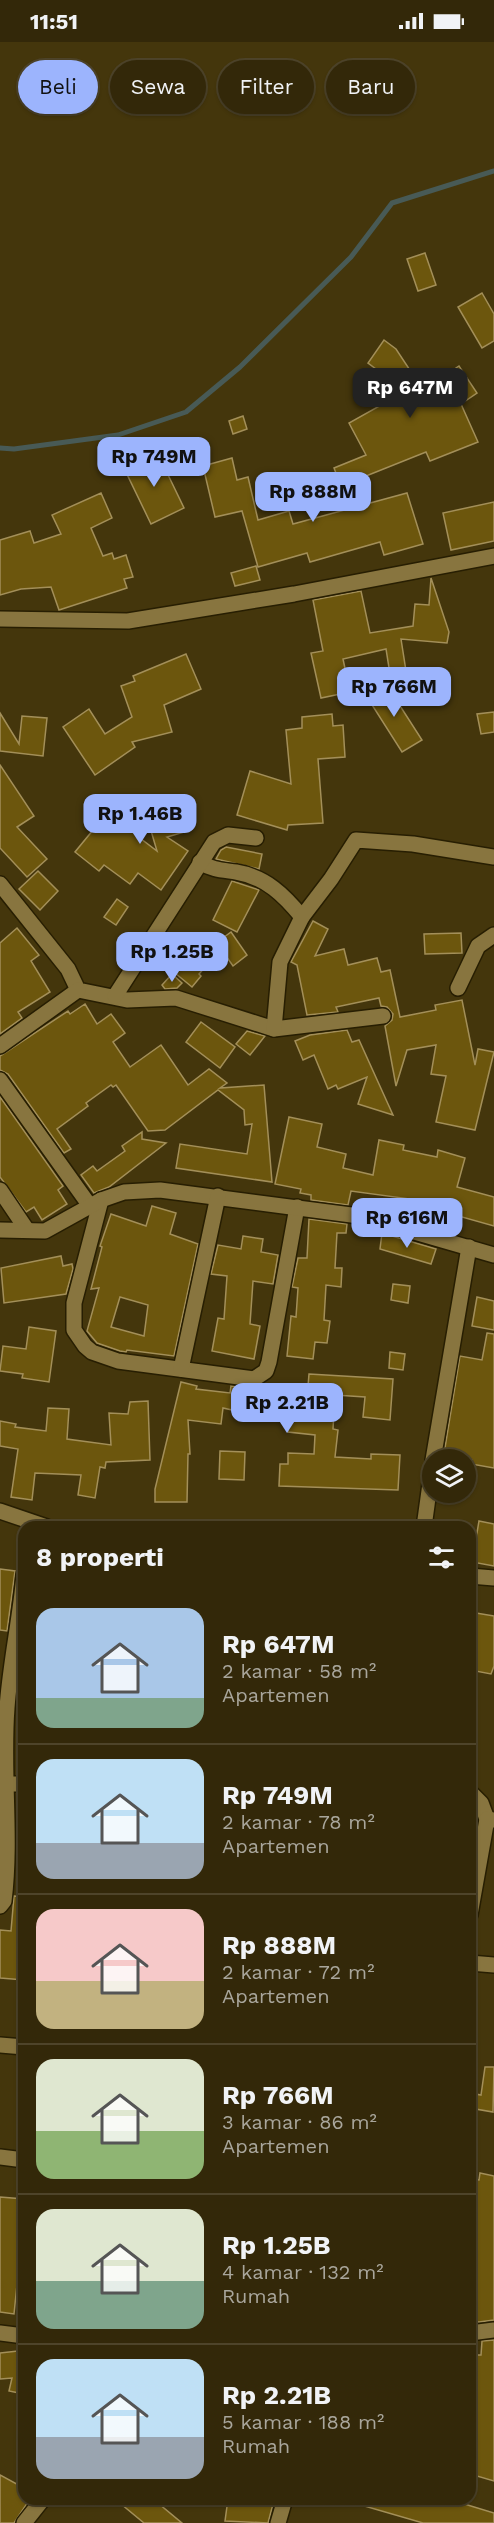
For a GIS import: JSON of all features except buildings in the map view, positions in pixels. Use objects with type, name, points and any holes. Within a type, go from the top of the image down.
[{"type":"street","points":[[0,619],[77,622],[138,619],[494,556]]},
{"type":"street","points":[[115,996],[214,842],[228,835],[256,838]]},
{"type":"street","points":[[274,1029],[280,962],[302,917],[331,879],[356,840],[365,838],[494,857]]},
{"type":"street","points":[[200,862],[209,868],[237,872],[266,881],[285,896],[302,917]]},
{"type":"street","points":[[0,884],[68,969],[78,990]]},
{"type":"street","points":[[458,988],[478,946],[494,935]]},
{"type":"street","points":[[0,1046],[78,990],[127,999],[176,998],[274,1029],[382,1016]]},
{"type":"street","points":[[0,1080],[96,1203]]},
{"type":"street","points":[[0,1230],[45,1231],[96,1203],[139,1189],[218,1196],[359,1216],[494,1255]]},
{"type":"street","points":[[0,1190],[27,1230]]},
{"type":"street","points":[[181,1369],[218,1196]]},
{"type":"street","points":[[96,1203],[74,1303],[74,1330],[85,1346],[105,1358],[254,1379],[266,1371],[297,1207]]},
{"type":"street","points":[[436,1449],[469,1247]]},
{"type":"street","points":[[425,1521],[427,1503]]},
{"type":"street","points":[[0,1510],[23,1521]]},
{"type":"street","points":[[476,1576],[494,1578]]},
{"type":"street","points":[[0,1906],[4,1901],[9,1862],[5,1824],[8,1784],[7,1709],[18,1622]]},
{"type":"street","points":[[8,1784],[18,1784]]},
{"type":"street","points":[[476,1798],[491,1820],[476,1888]]},
{"type":"street","points":[[476,1963],[494,1965]]},
{"type":"street","points":[[0,2045],[18,2046]]},
{"type":"street","points":[[0,2157],[18,2159]]},
{"type":"street","points":[[476,2332],[494,2330]]},
{"type":"street","points":[[0,2333],[18,2335]]},
{"type":"street","points":[[24,2523],[38,2505]]},
{"type":"street","points":[[278,2523],[283,2505]]},
{"type":"waterway","points":[[0,448],[14,449],[118,435],[186,412],[240,367],[351,257],[392,203],[494,171]]}]
